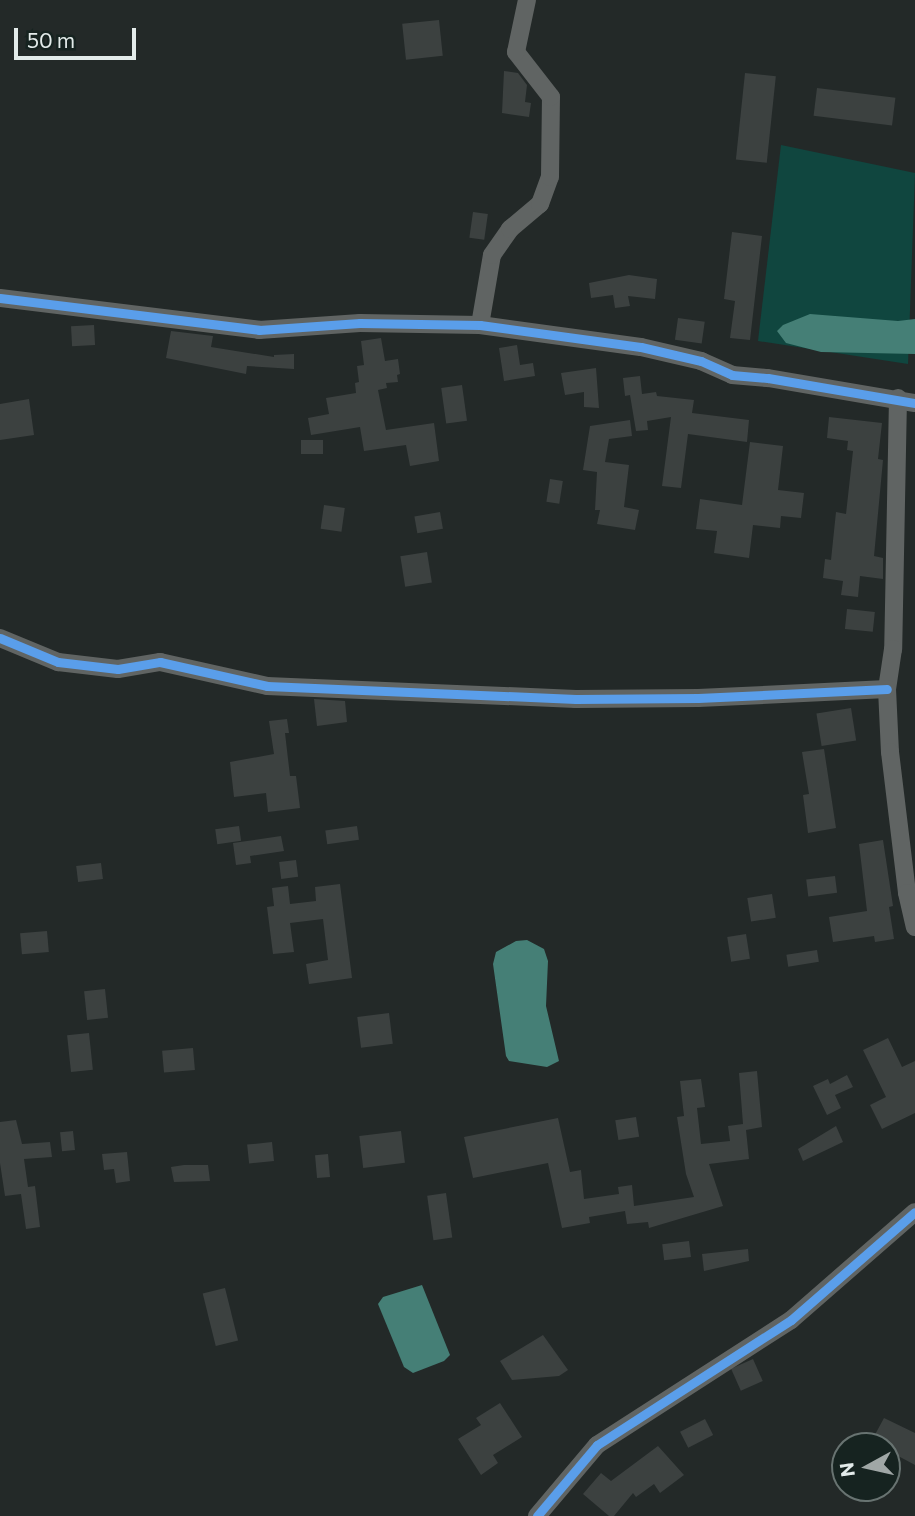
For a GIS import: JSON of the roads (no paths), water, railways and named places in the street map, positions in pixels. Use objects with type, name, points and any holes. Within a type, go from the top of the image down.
[{"type":"street","points":[[480,325],[492,255],[510,229],[540,204],[550,177],[551,97],[516,52],[527,0]]},
{"type":"street","points":[[0,298],[260,330],[360,323],[480,325],[641,347],[701,361],[732,375],[768,377],[906,401],[893,649],[887,689],[890,752],[907,893],[915,927]]},
{"type":"street","points":[[0,638],[58,662],[118,669],[160,662],[267,686],[576,698],[698,698],[887,689]]},
{"type":"street","points":[[537,1516],[597,1445],[790,1320],[915,1212]]}]
